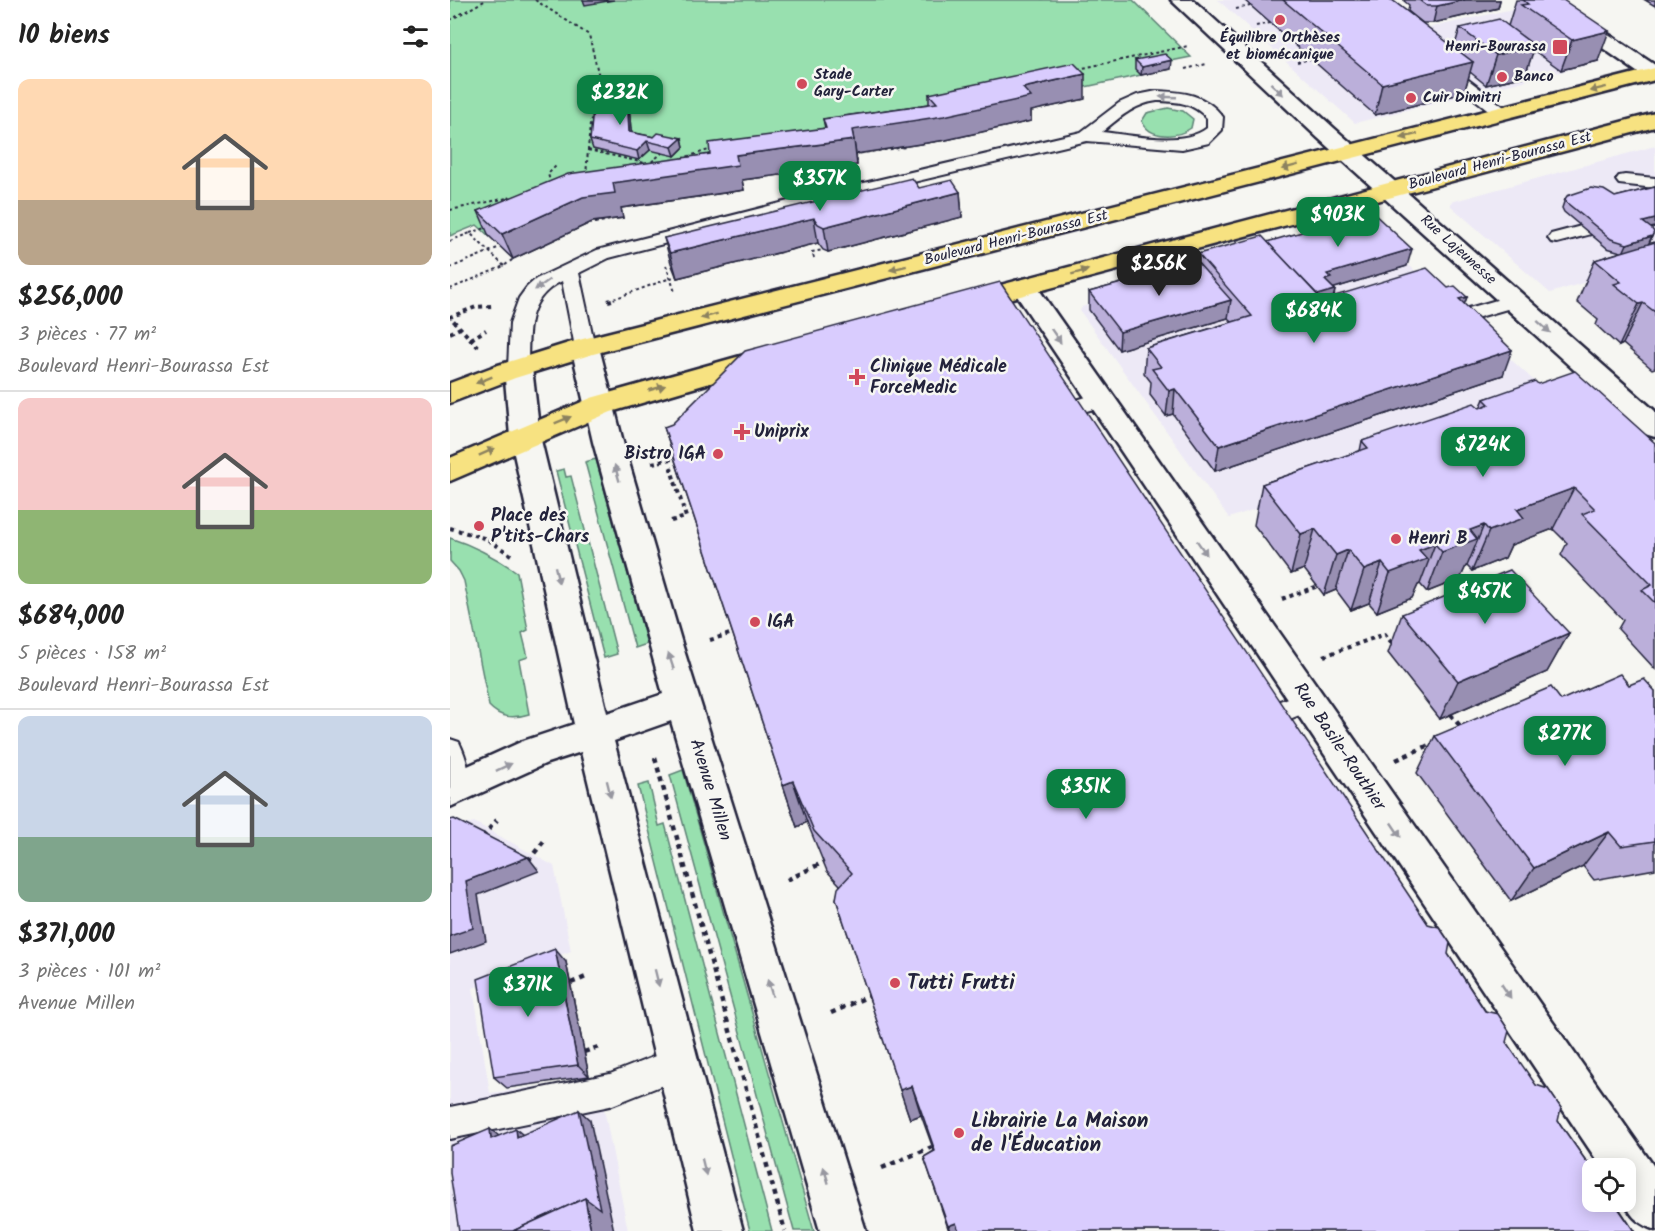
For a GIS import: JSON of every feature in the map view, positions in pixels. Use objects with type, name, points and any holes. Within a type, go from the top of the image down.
[{"type":"main road","name":"Boulevard Henri-Bourassa Est","points":[[450,394],[518,368],[585,347],[1655,74]]},
{"type":"main road","name":"Boulevard Henri-Bourassa Est","points":[[937,311],[1655,120]]},
{"type":"main road","points":[[450,470],[601,405],[793,350]]},
{"type":"street","name":"Rue Lajeunesse","points":[[1181,0],[1346,152],[1655,427]]},
{"type":"street","points":[[1544,0],[1655,74]]},
{"type":"street","name":"Rue Basile-Routhier","points":[[1024,287],[1100,400],[1168,515],[1308,701],[1655,1206]]},
{"type":"street","name":"Avenue Millen","points":[[585,347],[612,454],[684,702],[843,1231]]},
{"type":"street","points":[[518,368],[525,436],[595,732],[720,1231]]},
{"type":"street","points":[[454,789],[536,752],[684,702]]},
{"type":"lane","points":[[1429,57],[1502,113]]},
{"type":"lane","points":[[518,368],[520,323],[528,298],[543,283],[603,254],[640,243],[1087,135],[1182,144],[1203,139],[1214,130],[1216,124],[1215,117],[1210,110],[1193,100],[1157,96],[1143,98],[1125,106],[1087,135]]},
{"type":"lane","points":[[1625,180],[1655,183]]},
{"type":"lane","points":[[1557,238],[1585,230]]},
{"type":"lane","points":[[569,270],[585,347]]},
{"type":"lane","points":[[1455,318],[1514,301]]},
{"type":"lane","points":[[1056,413],[1100,400]]},
{"type":"lane","points":[[1253,723],[1308,701]]},
{"type":"lane","points":[[450,750],[454,789]]},
{"type":"lane","points":[[450,1123],[602,1092],[678,1063]]},
{"type":"path","points":[[472,0],[481,3]]},
{"type":"path","points":[[450,20],[486,0]]},
{"type":"path","points":[[535,0],[589,35],[600,81],[590,124],[586,180],[591,179]]},
{"type":"path","points":[[1076,70],[1188,46]]},
{"type":"path","points":[[672,163],[677,159],[722,147]]},
{"type":"path","points":[[588,150],[657,166]]},
{"type":"path","points":[[640,167],[649,164],[662,153]]},
{"type":"path","points":[[551,188],[548,174],[557,165]]},
{"type":"path","points":[[450,210],[518,196]]},
{"type":"path","points":[[450,241],[491,227]]},
{"type":"path","points":[[470,233],[504,266]]},
{"type":"path","points":[[450,268],[500,247]]},
{"type":"path","points":[[450,289],[504,266],[513,259]]},
{"type":"path","points":[[664,260],[678,298]]},
{"type":"path","points":[[608,302],[676,276]]},
{"type":"path","points":[[481,351],[450,317],[476,307],[499,306]]},
{"type":"path","points":[[450,333],[460,328]]},
{"type":"path","points":[[652,463],[672,458],[680,459]]},
{"type":"path","points":[[671,521],[686,517],[671,469],[680,466],[687,459]]},
{"type":"path","points":[[450,528],[487,539],[514,558]]},
{"type":"path","points":[[1278,600],[1318,586]]},
{"type":"path","points":[[710,640],[733,633]]},
{"type":"path","points":[[1318,658],[1384,634],[1396,649]]},
{"type":"path","points":[[1450,714],[1464,730],[1454,735]]},
{"type":"path","points":[[1392,761],[1443,739]]},
{"type":"path","points":[[654,754],[785,1231]]},
{"type":"path","points":[[479,840],[497,820]]},
{"type":"path","points":[[526,864],[544,841]]},
{"type":"path","points":[[787,880],[824,862]]},
{"type":"path","points":[[571,983],[586,977]]},
{"type":"path","points":[[831,1013],[869,996]]},
{"type":"path","points":[[584,1052],[601,1046]]},
{"type":"path","points":[[882,1168],[932,1147]]},
{"type":"shaded area","points":[[1218,0],[1347,0],[1467,95],[1355,123]]},
{"type":"shaded area","points":[[1526,6],[1604,61],[1484,91],[1411,32]]},
{"type":"shaded area","points":[[1655,146],[1655,261],[1550,293],[1451,206],[1451,202]]},
{"type":"shaded area","points":[[1370,229],[1559,404],[1229,518],[1080,311],[1082,307],[1090,304]]},
{"type":"shaded area","points":[[474,822],[554,866],[571,951],[473,988],[490,1093],[598,1078],[628,1231],[450,1231],[450,829]]},
{"type":"green space","points":[[450,0],[1133,0],[1191,57],[1136,68],[1141,75],[1076,89],[939,128],[577,199],[489,236],[477,225],[450,236]]},
{"type":"green space","points":[[1168,108],[1183,111],[1193,119],[1191,128],[1178,134],[1157,134],[1146,127],[1142,121],[1147,113]]},
{"type":"green space","points":[[596,459],[647,644],[635,648],[585,462]]},
{"type":"green space","points":[[564,469],[566,477],[571,476],[617,654],[604,658],[556,471]]},
{"type":"green space","points":[[450,538],[485,552],[517,572],[528,630],[522,633],[528,657],[519,660],[529,714],[518,717],[507,716],[489,706],[464,581],[450,561]]},
{"type":"green space","points":[[683,770],[814,1231],[794,1231],[670,775]]},
{"type":"green space","points":[[649,783],[659,826],[665,824],[772,1231],[750,1231],[638,786]]},
{"type":"building","points":[[1283,0],[1392,0],[1473,62],[1382,84]]},
{"type":"building","points":[[1419,0],[1465,0],[1427,6]]},
{"type":"building","points":[[1523,0],[1563,0],[1609,31],[1572,40],[1521,5],[1528,4]]},
{"type":"building","points":[[1499,19],[1535,46],[1496,55],[1460,28]]},
{"type":"building","points":[[1165,54],[1172,60],[1142,67],[1135,60]]},
{"type":"building","points":[[1074,63],[1085,74],[1023,88],[1031,97],[944,116],[852,130],[854,140],[736,155],[738,165],[613,183],[615,193],[583,197],[502,234],[478,211],[568,174],[710,154],[709,143],[826,128],[823,119],[937,103],[929,94]]},
{"type":"building","points":[[627,96],[629,132],[654,137],[658,133],[682,138],[672,147],[647,141],[637,151],[590,140],[594,99]]},
{"type":"building","points":[[912,178],[919,188],[952,180],[960,192],[824,227],[814,218],[670,253],[664,238]]},
{"type":"building","points":[[1655,187],[1655,219],[1643,222],[1654,232],[1652,236],[1627,244],[1611,239],[1565,199],[1567,196],[1591,188],[1604,190],[1615,197]]},
{"type":"building","points":[[1372,212],[1412,249],[1327,274],[1331,278],[1325,280],[1335,290],[1318,295],[1267,242]]},
{"type":"building","points":[[1262,236],[1322,300],[1427,268],[1448,288],[1455,286],[1467,297],[1459,299],[1512,350],[1219,446],[1175,389],[1169,391],[1152,369],[1161,367],[1146,348],[1252,316],[1198,254]]},
{"type":"building","points":[[1655,242],[1655,312],[1643,303],[1639,304],[1614,284],[1621,282],[1595,260]]},
{"type":"building","points":[[1197,262],[1231,300],[1120,332],[1089,292]]},
{"type":"building","points":[[1000,282],[1428,924],[1439,927],[1450,943],[1448,954],[1485,1011],[1498,1014],[1509,1031],[1506,1042],[1536,1085],[1548,1089],[1561,1108],[1558,1121],[1584,1158],[1582,1158],[1582,1212],[1621,1212],[1634,1231],[959,1231],[956,1223],[948,1226],[924,1157],[935,1151],[912,1086],[900,1090],[836,899],[838,888],[852,873],[814,831],[793,781],[783,785],[664,427],[672,424],[745,351]]},
{"type":"building","name":"Henri B","points":[[1575,371],[1655,443],[1655,603],[1642,590],[1652,585],[1582,514],[1595,509],[1574,488],[1517,509],[1524,518],[1489,531],[1484,525],[1470,530],[1477,539],[1442,552],[1435,544],[1419,550],[1427,559],[1390,573],[1382,563],[1364,570],[1348,550],[1336,555],[1315,529],[1301,534],[1262,484],[1368,448],[1362,441],[1474,403],[1480,408],[1489,404],[1484,399],[1535,381],[1538,384]]},
{"type":"building","points":[[1510,570],[1569,633],[1458,681],[1402,614]]},
{"type":"building","points":[[1620,674],[1629,685],[1644,679],[1655,691],[1655,841],[1621,846],[1609,832],[1534,868],[1435,736],[1551,687],[1561,700]]},
{"type":"building","points":[[454,819],[528,857],[466,881],[473,928],[450,936],[450,820]]},
{"type":"building","points":[[555,949],[578,1065],[494,1077],[478,979]]},
{"type":"building","points":[[579,1110],[600,1209],[585,1198],[513,1231],[459,1231],[450,1173],[450,1146],[490,1129],[491,1139],[516,1129],[517,1137]]},
{"type":"building","points":[[585,1198],[591,1231],[513,1231]]},
{"type":"place","name":"Équilibre Orthèses et biomécanique","points":[[1280,20]]},
{"type":"place","name":"Henri-Bourassa","points":[[1560,47]]},
{"type":"place","name":"Banco","points":[[1502,77]]},
{"type":"place","name":"Stade Gary-Carter","points":[[802,84]]},
{"type":"place","name":"Cuir Dimitri","points":[[1411,98]]},
{"type":"place","name":"Clinique Médicale ForceMedic","points":[[857,377]]},
{"type":"place","name":"Uniprix","points":[[742,432]]},
{"type":"place","name":"Bistro IGA","points":[[718,454]]},
{"type":"place","name":"Place des P'tits-Chars","points":[[479,526]]},
{"type":"place","name":"Henri B","points":[[1396,539]]},
{"type":"place","name":"IGA","points":[[755,622]]},
{"type":"place","name":"Tutti Frutti","points":[[895,983]]},
{"type":"place","name":"Librairie La Maison de l'Éducation","points":[[959,1133]]}]
